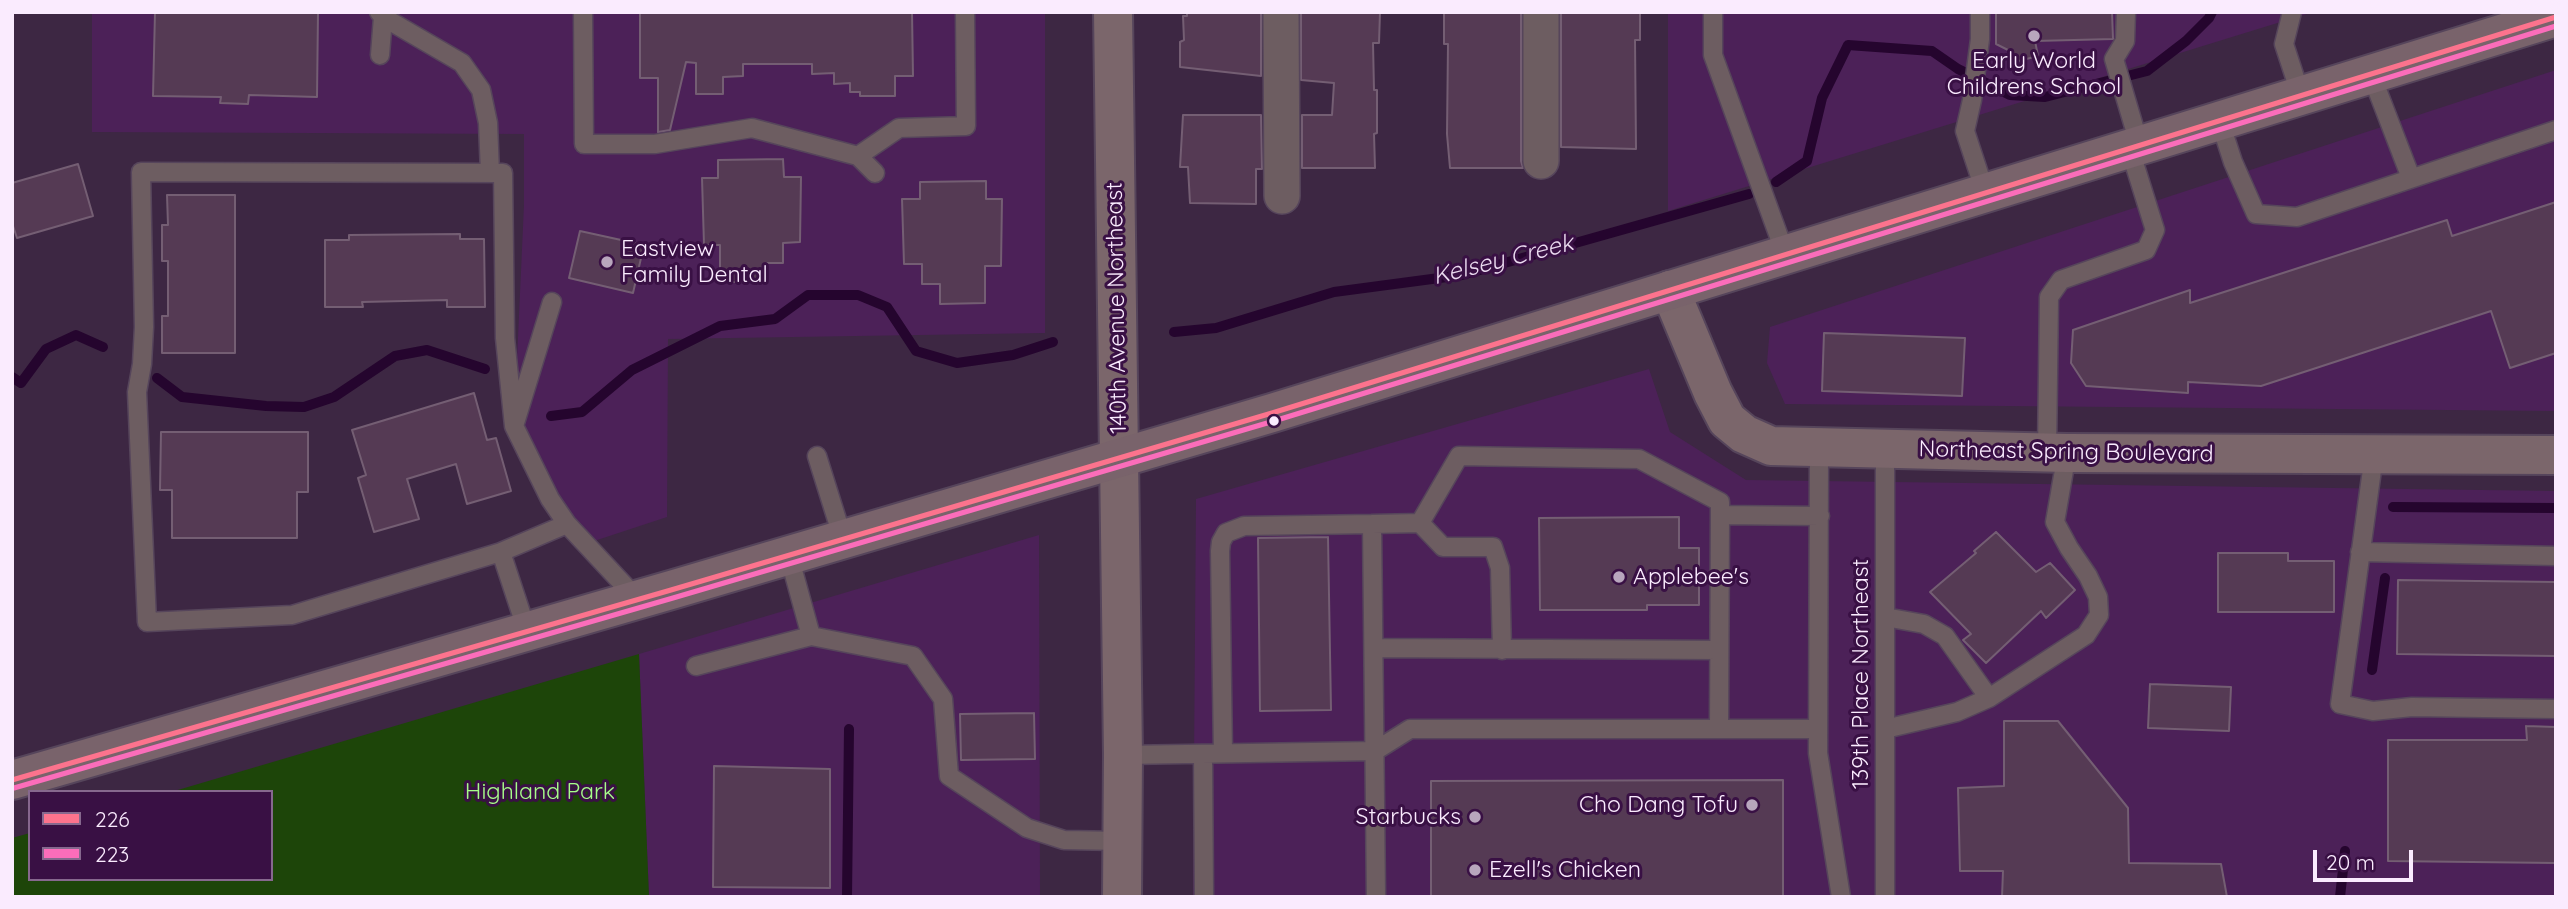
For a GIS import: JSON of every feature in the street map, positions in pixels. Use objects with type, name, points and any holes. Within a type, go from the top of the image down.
[{"type":"main road","points":[[12,780],[1119,459],[2135,149],[2550,16]]},
{"type":"street","name":"140th Avenue Northeast","points":[[1113,12],[1123,755],[1122,897]]},
{"type":"street","points":[[1282,12],[1282,196]]},
{"type":"street","points":[[1541,12],[1541,161]]},
{"type":"street","name":"Northeast Spring Boulevard","points":[[1670,290],[1713,394],[1727,420],[1744,434],[1771,446],[2057,452],[2556,455]]},
{"type":"lane","points":[[583,12],[584,144],[655,144],[752,128],[858,156],[875,173]]},
{"type":"lane","points":[[858,156],[899,128],[966,125],[965,12]]},
{"type":"lane","points":[[1713,12],[1713,55],[1786,256]]},
{"type":"lane","points":[[1980,12],[1980,39],[1965,131],[1986,195]]},
{"type":"lane","points":[[1885,729],[1957,712],[1989,698],[2086,635],[2099,615],[2098,597],[2093,586],[2055,522],[2057,452],[2049,297],[2061,280],[2146,250],[2155,230],[2114,59],[2125,41],[2126,12]]},
{"type":"lane","points":[[2292,12],[2284,44],[2301,96]]},
{"type":"lane","points":[[380,55],[381,15],[462,62],[481,90],[488,123],[490,173]]},
{"type":"lane","points":[[2371,74],[2410,178]]},
{"type":"lane","points":[[2220,122],[2233,162],[2256,214],[2297,217],[2556,130]]},
{"type":"lane","points":[[567,524],[500,552],[292,615],[147,622],[137,392],[144,327],[141,172],[503,173],[505,338],[514,426],[541,482],[567,524],[638,600]]},
{"type":"lane","points":[[514,426],[552,302]]},
{"type":"lane","points":[[1819,449],[1818,753],[1841,897]]},
{"type":"lane","name":"139th Place Northeast","points":[[1885,450],[1885,897]]},
{"type":"lane","points":[[2374,455],[2340,704],[2373,710],[2412,707],[2556,709]]},
{"type":"lane","points":[[817,456],[843,540]]},
{"type":"lane","points":[[1420,523],[1460,456],[1639,459],[1720,502],[1719,728]]},
{"type":"lane","points":[[1720,515],[1819,516]]},
{"type":"lane","points":[[1223,753],[1221,542],[1226,533],[1244,526],[1420,523],[1443,547],[1493,547],[1500,568],[1502,650]]},
{"type":"lane","points":[[1372,524],[1376,897]]},
{"type":"lane","points":[[500,552],[527,631]]},
{"type":"lane","points":[[2360,552],[2556,556]]},
{"type":"lane","points":[[789,556],[811,636]]},
{"type":"lane","points":[[1885,617],[1924,624],[1945,636],[1989,698]]},
{"type":"lane","points":[[696,666],[811,636],[913,656],[943,699],[949,776],[1027,828],[1064,840],[1122,841]]},
{"type":"lane","points":[[1374,648],[1719,650]]},
{"type":"lane","points":[[1123,755],[1376,751],[1410,729],[1818,729]]},
{"type":"lane","points":[[1203,754],[1204,897]]},
{"type":"shaded area","points":[[92,12],[1045,12],[1045,333],[668,339],[667,517],[585,544],[514,426],[524,205],[524,134],[92,132]]},
{"type":"shaded area","points":[[1668,12],[2313,12],[1668,211]]},
{"type":"shaded area","points":[[2556,70],[2556,411],[1785,404],[1767,363],[1770,327]]},
{"type":"shaded area","points":[[1649,369],[1670,432],[1746,480],[2556,491],[2556,897],[1193,897],[1196,499]]},
{"type":"shaded area","points":[[1039,535],[1040,897],[649,897],[639,654]]},
{"type":"green space","name":"Highland Park","points":[[639,654],[649,897],[12,897],[12,838],[28,834],[28,881],[273,881],[273,790],[178,790]]},
{"type":"building","points":[[155,12],[318,12],[317,97],[249,95],[248,104],[220,103],[221,97],[153,96]]},
{"type":"building","points":[[912,12],[913,76],[895,76],[895,96],[860,96],[860,92],[850,92],[850,83],[834,84],[834,73],[812,74],[812,64],[743,64],[743,76],[723,77],[723,94],[696,94],[696,63],[686,62],[670,130],[658,132],[658,78],[640,78],[640,13]]},
{"type":"building","points":[[1187,12],[1261,12],[1261,76],[1180,67],[1180,42],[1184,40],[1183,16],[1187,16]]},
{"type":"building","points":[[1301,12],[1380,12],[1379,43],[1373,43],[1374,90],[1377,90],[1375,168],[1302,168],[1302,115],[1332,115],[1334,83],[1301,80]]},
{"type":"building","points":[[1444,12],[1521,12],[1523,168],[1450,168],[1447,134],[1448,44],[1444,44]]},
{"type":"building","points":[[1561,12],[1640,12],[1640,40],[1635,40],[1636,149],[1561,147]]},
{"type":"building","name":"Early World Childrens School","points":[[1996,12],[2112,12],[2113,39],[2035,41],[2038,56],[2011,63],[2008,50],[1996,44]]},
{"type":"building","points":[[1183,115],[1261,115],[1262,169],[1256,169],[1256,204],[1190,203],[1188,167],[1180,167]]},
{"type":"building","points":[[783,159],[784,177],[801,177],[800,242],[783,243],[783,263],[765,263],[765,282],[720,282],[720,245],[704,245],[702,178],[718,178],[718,160]]},
{"type":"building","points":[[78,164],[93,216],[17,238],[12,223],[12,183]]},
{"type":"building","points":[[986,181],[986,199],[1002,199],[1001,266],[985,266],[985,303],[940,304],[940,284],[922,284],[922,264],[904,264],[902,199],[920,199],[920,182]]},
{"type":"building","points":[[167,195],[235,195],[235,353],[162,353],[162,316],[168,316],[168,261],[162,261],[162,225],[168,225]]},
{"type":"building","points":[[2556,202],[2556,353],[2510,368],[2491,311],[2261,386],[2188,382],[2188,393],[2086,386],[2071,363],[2073,330],[2190,290],[2190,303],[2447,220],[2452,236]]},
{"type":"building","name":"Eastview Family Dental","points":[[580,231],[644,245],[633,293],[569,278]]},
{"type":"building","points":[[460,234],[460,239],[484,239],[485,307],[447,307],[447,300],[362,302],[363,307],[325,307],[325,240],[349,240],[349,235]]},
{"type":"building","points":[[1824,333],[1965,338],[1962,396],[1822,391]]},
{"type":"building","points":[[474,393],[487,440],[496,438],[511,491],[467,504],[456,464],[407,479],[419,519],[374,532],[358,478],[366,475],[352,430]]},
{"type":"building","points":[[161,432],[308,432],[308,492],[297,492],[297,538],[172,538],[172,490],[160,490]]},
{"type":"building","name":"Applebee's","points":[[1679,517],[1679,548],[1699,548],[1699,605],[1647,605],[1647,610],[1540,610],[1539,518]]},
{"type":"building","points":[[1996,532],[2036,572],[2050,563],[2075,590],[2046,618],[2041,611],[1986,663],[1963,640],[1971,634],[1930,592]]},
{"type":"building","points":[[1328,537],[1331,710],[1260,711],[1258,538]]},
{"type":"building","points":[[2218,553],[2288,553],[2288,561],[2334,561],[2334,612],[2218,612]]},
{"type":"building","points":[[2398,580],[2556,582],[2556,656],[2397,654]]},
{"type":"building","points":[[2150,684],[2231,687],[2229,731],[2148,728]]},
{"type":"building","points":[[1034,713],[1035,759],[961,760],[960,714]]},
{"type":"building","points":[[2004,721],[2058,721],[2128,808],[2129,863],[2221,864],[2227,897],[2002,897],[2003,871],[1960,871],[1958,788],[2004,786]]},
{"type":"building","points":[[2526,726],[2556,727],[2556,863],[2388,861],[2388,740],[2527,740]]},
{"type":"building","points":[[714,766],[830,769],[830,888],[713,887]]},
{"type":"building","points":[[1783,780],[1783,897],[1431,897],[1431,781]]},
{"type":"waterway","name":"Kelsey Creek","points":[[1776,182],[1807,161],[1822,98],[1848,45],[1932,51],[1958,69],[2010,95],[2045,97],[2147,71],[2186,41],[2212,12]]},
{"type":"waterway","name":"Kelsey Creek","points":[[1174,332],[1216,328],[1334,292],[1462,275],[1749,194]]},
{"type":"waterway","name":"Kelsey Creek","points":[[551,416],[582,412],[632,370],[720,326],[775,319],[808,295],[858,295],[887,307],[916,351],[957,363],[1013,355],[1053,342]]},
{"type":"waterway","name":"Kelsey Creek","points":[[12,377],[21,383],[46,349],[76,335],[103,347]]},
{"type":"waterway","name":"Kelsey Creek","points":[[157,378],[182,397],[266,406],[304,407],[334,397],[395,356],[427,350],[485,369]]},
{"type":"waterway","points":[[2393,507],[2556,508]]},
{"type":"waterway","points":[[2372,670],[2385,578]]},
{"type":"waterway","points":[[847,897],[849,729]]},
{"type":"waterway","points":[[2340,897],[2345,851]]},
{"type":"transit line","name":"226","points":[[12,780],[1272,413],[2556,17]]},
{"type":"transit line","name":"223","points":[[14,788],[1274,421],[2556,26]]},
{"type":"place","name":"Early World Childrens School","points":[[2034,36]]},
{"type":"place","name":"Eastview Family Dental","points":[[607,262]]},
{"type":"place","name":"Applebee's","points":[[1619,577]]},
{"type":"place","name":"Cho Dang Tofu","points":[[1752,805]]},
{"type":"place","name":"Starbucks","points":[[1475,817]]},
{"type":"place","name":"Ezell's Chicken","points":[[1475,870]]}]
